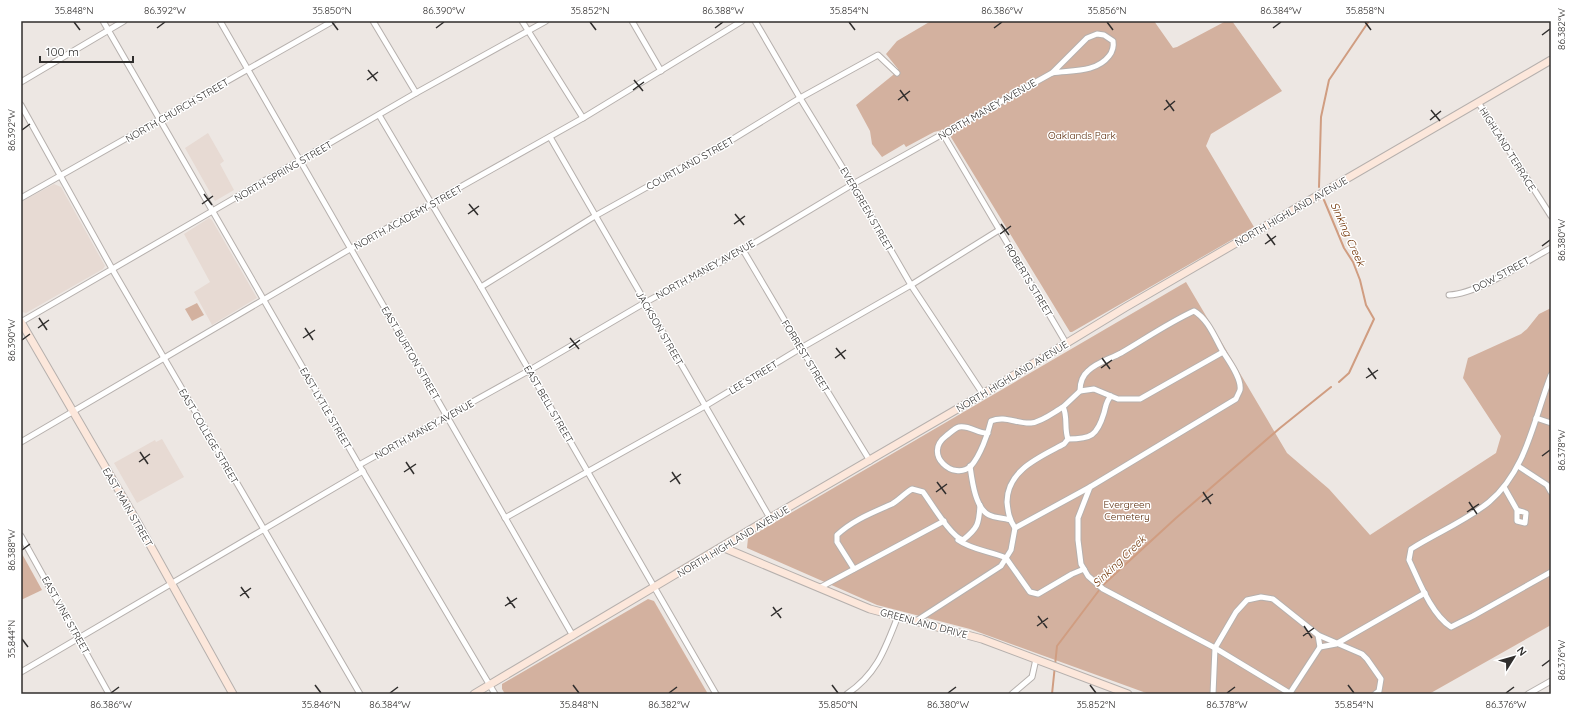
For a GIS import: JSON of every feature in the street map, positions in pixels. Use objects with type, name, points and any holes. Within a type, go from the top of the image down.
[{"type":"street","name":"EAST LYTLE STREET","points":[[103,21],[359,465],[494,694]]},
{"type":"street","points":[[21,82],[124,21]]},
{"type":"street","name":"EAST BURTON STREET","points":[[220,21],[573,636]]},
{"type":"street","name":"NORTH CHURCH STREET","points":[[21,198],[161,120],[333,21]]},
{"type":"street","points":[[373,21],[416,94]]},
{"type":"street","points":[[522,21],[583,118]]},
{"type":"street","name":"NORTH SPRING STREET","points":[[21,322],[379,115],[546,21]]},
{"type":"street","points":[[632,21],[661,71]]},
{"type":"street","name":"NORTH ACADEMY STREET","points":[[21,442],[350,249],[583,118],[742,21]]},
{"type":"street","name":"EVERGREEN STREET","points":[[755,21],[853,184],[911,285],[983,394]]},
{"type":"street","points":[[1102,34],[1109,37],[1113,41],[1113,49],[1110,55],[1096,67],[1052,73],[1091,36],[1102,34]]},
{"type":"street","name":"COURTLAND STREET","points":[[482,287],[595,216],[878,55],[897,73]]},
{"type":"street","name":"NORTH HIGHLAND AVENUE","points":[[474,694],[490,686],[770,518],[870,461],[1066,343],[1551,60]]},
{"type":"street","name":"NORTH MANEY AVENUE","points":[[359,465],[530,370],[646,302],[743,250],[853,184],[1052,73]]},
{"type":"street","name":"HIGHLAND TERRACE","points":[[1478,102],[1551,216]]},
{"type":"street","name":"EAST COLLEGE STREET","points":[[21,105],[112,269],[360,694]]},
{"type":"street","name":"EAST BELL STREET","points":[[379,115],[482,287],[716,694]]},
{"type":"street","name":"ROBERTS STREET","points":[[943,134],[1066,343]]},
{"type":"street","name":"JACKSON STREET","points":[[550,137],[770,518]]},
{"type":"street","name":"LEE STREET","points":[[505,518],[705,406],[801,348],[911,285],[999,230]]},
{"type":"street","name":"DOW STREET","points":[[1449,295],[1460,295],[1481,286],[1551,248]]},
{"type":"street","name":"FORREST STREET","points":[[743,250],[870,461]]},
{"type":"street","points":[[1015,528],[1090,487],[1236,399],[1240,389],[1238,378],[1223,352],[1200,314],[1194,311],[1176,319],[1120,354],[1095,366],[1087,372],[1080,382],[1080,391]]},
{"type":"street","name":"EAST MAIN STREET","points":[[21,322],[233,694]]},
{"type":"street","points":[[988,433],[983,434],[968,428],[958,427],[941,440],[937,450],[939,460],[947,468],[960,471],[970,466],[988,433],[991,421],[998,418],[1023,423],[1034,423],[1063,407],[1080,391],[1094,389],[1118,399],[1140,399],[1223,352]]},
{"type":"street","points":[[1551,375],[1527,447],[1518,466],[1504,487],[1488,503],[1411,549],[1409,560],[1425,593],[1443,621],[1451,627],[1551,572]]},
{"type":"street","points":[[1068,439],[1083,439],[1094,435],[1101,424],[1107,400],[1111,396]]},
{"type":"street","points":[[916,621],[1001,566],[1011,550],[1015,528],[1010,520],[1007,498],[1009,487],[1023,468],[1064,444],[1068,439],[1065,423],[1066,412],[1063,407]]},
{"type":"street","points":[[1536,418],[1551,423]]},
{"type":"street","points":[[970,466],[974,491],[980,505],[987,514],[998,519],[1005,518],[1010,520]]},
{"type":"street","points":[[1518,466],[1547,485],[1551,492]]},
{"type":"street","points":[[21,672],[363,471]]},
{"type":"street","points":[[1090,487],[1078,518],[1078,540],[1081,564],[1088,576],[1101,587],[1215,648],[1291,694],[1320,647],[1318,636]]},
{"type":"street","points":[[1504,487],[1517,510]]},
{"type":"street","points":[[854,569],[837,542],[837,535],[846,527],[869,513],[894,503],[904,494],[912,490],[923,492],[958,539],[967,546],[1006,558],[1030,592],[1038,594],[1072,574],[1084,569]]},
{"type":"street","points":[[958,539],[963,540],[974,532],[979,518],[980,505]]},
{"type":"street","points":[[979,518],[987,514]]},
{"type":"street","points":[[819,588],[944,521]]},
{"type":"street","name":"EAST VINE STREET","points":[[21,536],[79,637],[109,694]]},
{"type":"street","name":"GREENLAND DRIVE","points":[[722,547],[870,609],[982,639],[1050,664],[1112,691],[1128,694]]},
{"type":"street","points":[[1320,647],[1336,644],[1425,593]]},
{"type":"street","points":[[1213,694],[1215,648],[1236,612],[1247,600],[1261,596],[1273,598],[1318,636],[1362,654],[1368,659],[1381,679],[1379,691],[1375,694]]},
{"type":"street","points":[[847,694],[864,681],[878,664],[886,648],[898,616]]},
{"type":"street","points":[[1012,694],[1032,677],[1036,659]]},
{"type":"street","points":[[1528,694],[1551,681]]},
{"type":"shaded area","points":[[208,133],[224,161],[220,164],[234,190],[215,201],[185,148]]},
{"type":"shaded area","points":[[54,184],[61,187],[105,266],[103,269],[26,313],[22,312],[21,202]]},
{"type":"shaded area","points":[[209,218],[212,220],[257,298],[212,325],[194,292],[210,282],[184,234]]},
{"type":"shaded area","points":[[162,439],[184,477],[137,503],[114,463],[155,440],[156,442]]},
{"type":"green space","name":"Oaklands Park","points":[[931,21],[1154,21],[1173,48],[1226,21],[1232,21],[1282,91],[1211,134],[1206,146],[1254,227],[1070,332],[946,129],[934,132],[906,147],[904,144],[882,157],[872,144],[870,131],[856,105],[893,75],[898,69],[886,54],[897,41]]},
{"type":"green space","name":"Evergreen Cemetery","points":[[1186,282],[1287,453],[1329,489],[1370,535],[1496,453],[1501,436],[1463,378],[1468,358],[1521,334],[1539,314],[1551,308],[1551,625],[1429,694],[1149,694],[970,629],[877,605],[747,548],[748,538]]},
{"type":"green space","points":[[197,303],[204,315],[192,321],[185,309]]},
{"type":"green space","points":[[21,552],[42,590],[21,600]]},
{"type":"green space","points":[[648,599],[654,601],[708,694],[505,694],[502,689],[502,684]]},
{"type":"waterway","name":"Sinking Creek","points":[[1319,187],[1321,117],[1329,80],[1369,21]]},
{"type":"waterway","name":"Sinking Creek","points":[[1324,200],[1344,248],[1353,262],[1360,280],[1366,305],[1374,319],[1349,373],[1339,382]]},
{"type":"waterway","name":"Sinking Creek","points":[[1052,694],[1057,646],[1103,585],[1176,518],[1280,428],[1331,387]]}]
